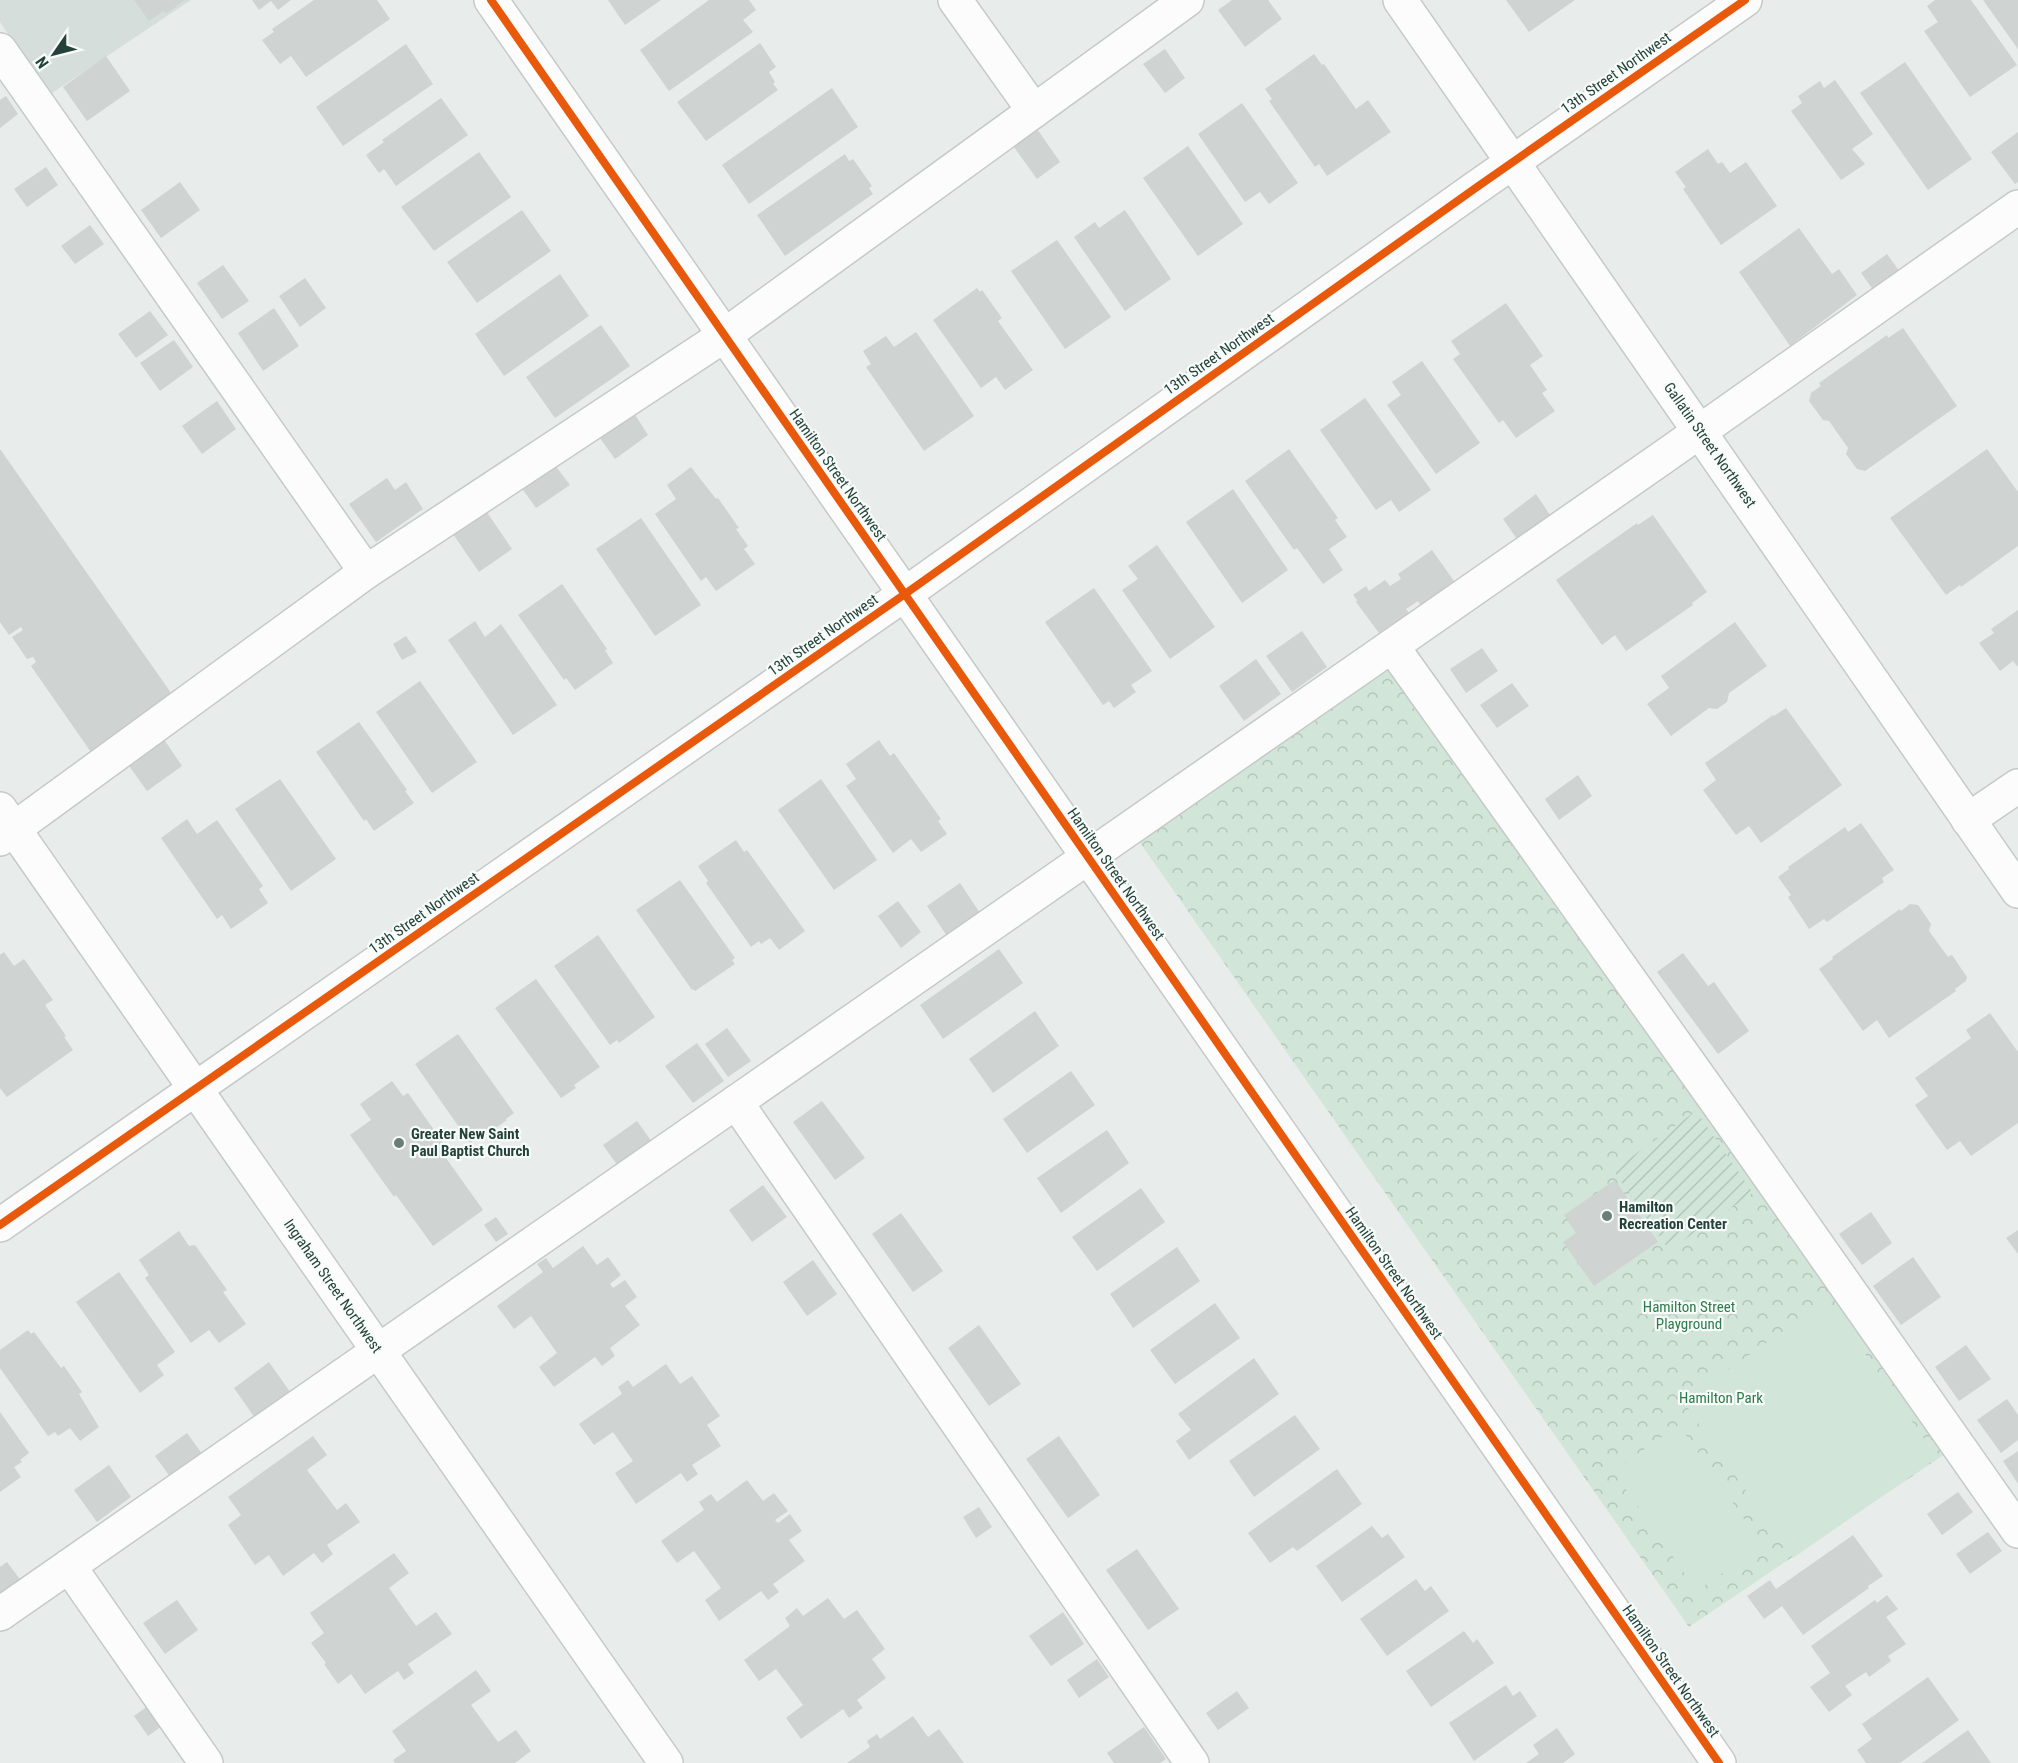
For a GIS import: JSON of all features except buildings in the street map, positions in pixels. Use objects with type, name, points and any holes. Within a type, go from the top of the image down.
[{"type":"street","name":"Hamilton Street Northwest","points":[[491,0],[1719,1763]]},
{"type":"street","points":[[954,0],[1034,111]]},
{"type":"street","points":[[5,826],[366,572],[725,335],[1186,0]]},
{"type":"street","name":"Gallatin Street Northwest","points":[[1400,0],[2018,891]]},
{"type":"street","name":"13th Street Northwest","points":[[0,1225],[905,594],[1745,0]]},
{"type":"street","points":[[0,50],[366,572]]},
{"type":"street","points":[[0,1614],[1701,432],[2018,207]]},
{"type":"street","points":[[1392,646],[2018,1531]]},
{"type":"street","points":[[1968,820],[2018,786]]},
{"type":"street","name":"Ingraham Street Northwest","points":[[5,826],[195,1089],[666,1763]]},
{"type":"street","points":[[735,1102],[1192,1763]]},
{"type":"street","points":[[69,1566],[206,1763]]},
{"type":"shaded area","points":[[0,0],[191,0],[49,95],[0,22]]},
{"type":"green space","name":"Hamilton Park","points":[[1374,664],[1403,673],[1951,1450],[1689,1627],[1136,837]]},
{"type":"green space","points":[[1696,1111],[1753,1193],[1669,1250],[1613,1170]]},
{"type":"green space","points":[[1828,1300],[1937,1458],[1793,1558],[1683,1401]]},
{"type":"green space","points":[[1679,1425],[1762,1545],[1697,1591],[1613,1471]]},
{"type":"cycle path","points":[[491,0],[1719,1763]]},
{"type":"cycle path","points":[[0,1225],[905,594],[1477,187],[1745,0]]},
{"type":"place","name":"Greater New Saint Paul Baptist Church","points":[[399,1143]]},
{"type":"place","name":"Hamilton Recreation Center","points":[[1607,1216]]},
{"type":"park label","name":"Hamilton Street Playground","points":[[1689,1316]]}]
